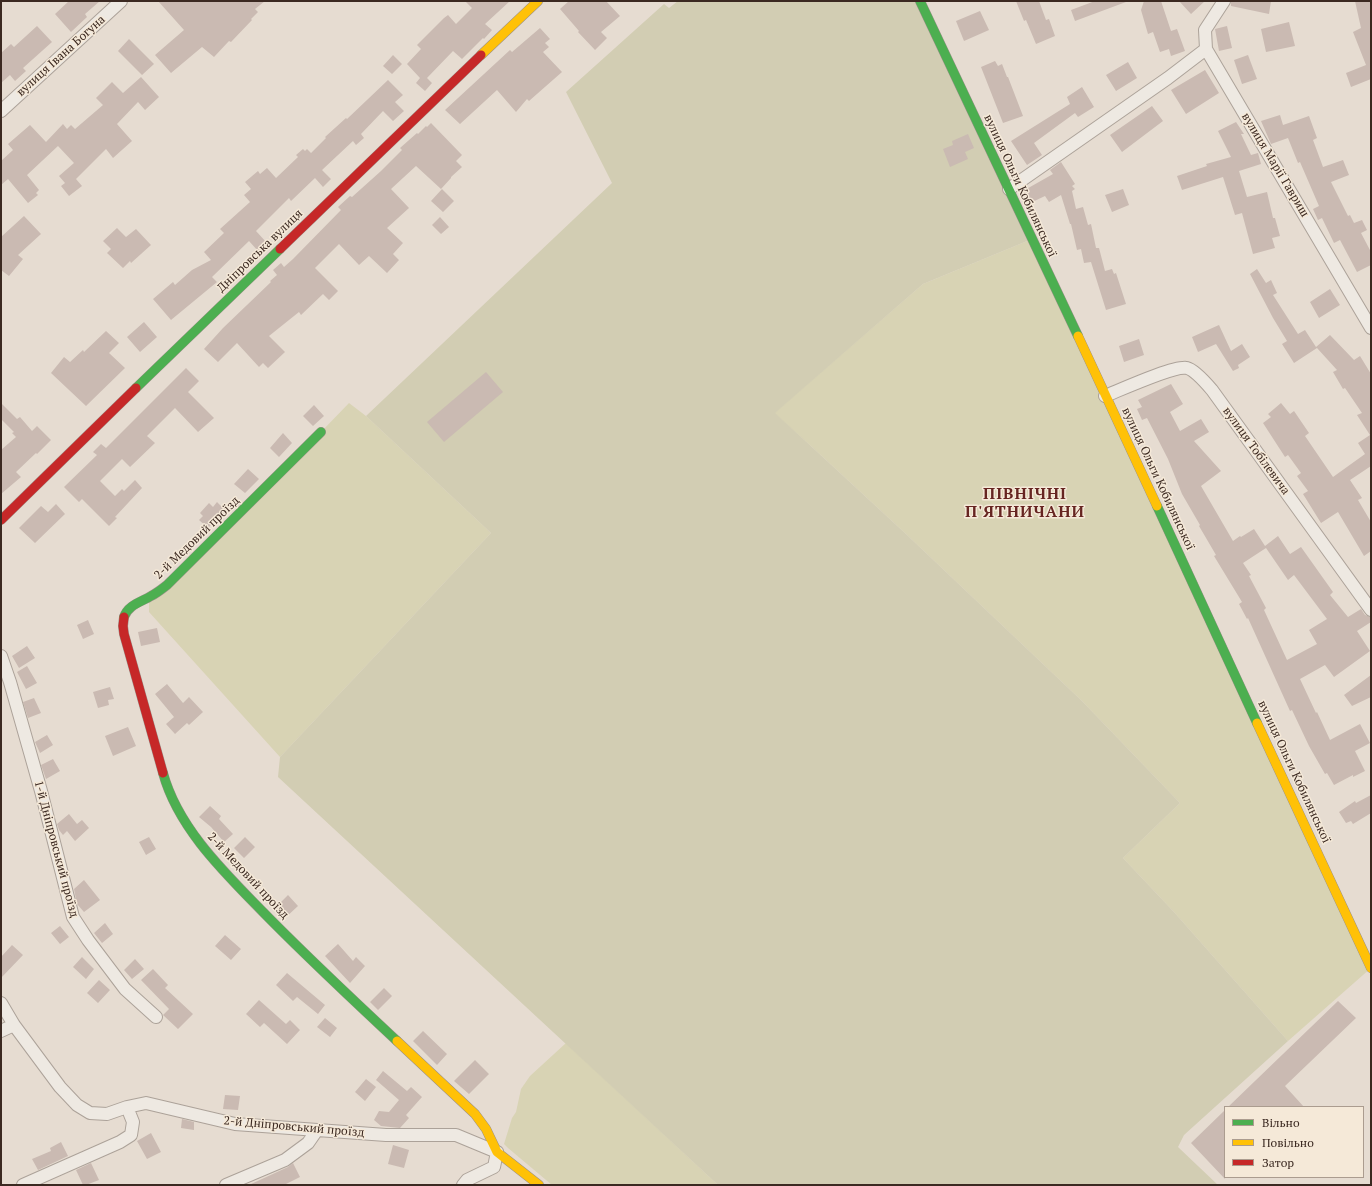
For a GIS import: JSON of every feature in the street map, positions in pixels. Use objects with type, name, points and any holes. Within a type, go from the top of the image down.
[{"type":"street","name":"вулиця Івана Богуна","points":[[1,111],[121,1]]},
{"type":"street","name":"Дніпровська вулиця","points":[[1,520],[108,414],[538,1]]},
{"type":"street","name":"вулиця Ольги Кобилянської","points":[[920,1],[1324,863],[1371,968]]},
{"type":"street","points":[[1009,189],[1168,78],[1206,48],[1205,30],[1224,1]]},
{"type":"street","name":"вулиця Марії Гавриш","points":[[1206,48],[1371,328]]},
{"type":"street","name":"вулиця Тобілевича","points":[[1105,396],[1173,369],[1187,368],[1200,376],[1212,390],[1371,610]]},
{"type":"street","name":"2-й Медовий проїзд","points":[[321,432],[167,585],[159,592],[131,606],[123,619],[122,625],[124,634],[165,780],[178,811],[192,833],[229,877],[305,955],[475,1114],[486,1129],[497,1152],[539,1185]]},
{"type":"street","name":"1-й Дніпровський проїзд","points":[[1,656],[10,682],[39,784],[73,917],[88,940],[125,989],[156,1017]]},
{"type":"street","name":"2-й Дніпровський проїзд","points":[[1,1003],[14,1025],[60,1087],[76,1105],[90,1113],[106,1114],[127,1106],[146,1103],[235,1124],[386,1135],[456,1135],[497,1152]]},
{"type":"street","points":[[1,1031],[14,1025]]},
{"type":"street","points":[[23,1185],[120,1142],[130,1135],[133,1122],[127,1106]]},
{"type":"street","points":[[226,1185],[285,1160],[308,1143],[317,1130]]},
{"type":"street","points":[[463,1185],[467,1180],[494,1167],[497,1152]]},
{"type":"shaded area","points":[[678,1],[920,1],[1032,239],[923,284],[775,413],[906,534],[1082,701],[1180,803],[1123,858],[1174,912],[1288,1041],[1184,1135],[1178,1147],[1218,1185],[718,1185],[278,777],[280,757],[491,533],[366,416],[612,183],[566,92],[664,4],[669,8]]},
{"type":"shaded area","points":[[1032,239],[1371,968],[1288,1041],[1174,912],[1123,858],[1180,803],[1082,701],[906,534],[774,413],[923,284]]},
{"type":"shaded area","points":[[349,403],[366,416],[491,533],[280,757],[149,612],[149,597],[321,432]]},
{"type":"shaded area","points":[[566,1043],[718,1185],[552,1185],[508,1148],[504,1144],[512,1118],[516,1112],[521,1089],[530,1076]]},
{"type":"building","points":[[69,1],[100,1],[85,14],[87,17],[71,32],[55,14]]},
{"type":"building","points":[[158,1],[265,1],[255,9],[258,12],[251,19],[252,20],[214,57],[202,47],[171,73],[155,55],[184,30]]},
{"type":"building","points":[[465,1],[510,1],[485,24],[492,30],[484,39],[483,38],[462,59],[453,51],[427,78],[432,83],[425,91],[416,83],[420,78],[407,64],[421,49],[417,45],[444,18],[448,15],[456,24],[472,8]]},
{"type":"building","points":[[569,1],[606,1],[620,16],[601,32],[607,38],[595,50],[578,32],[579,31],[560,9]]},
{"type":"building","points":[[1016,1],[1039,1],[1046,20],[1049,19],[1055,36],[1036,44]]},
{"type":"building","points":[[1095,1],[1126,2],[1075,21],[1071,10]]},
{"type":"building","points":[[1144,1],[1161,1],[1171,31],[1177,29],[1185,51],[1171,56],[1169,49],[1160,52],[1153,32],[1148,34],[1141,10]]},
{"type":"building","points":[[1179,1],[1205,1],[1191,14]]},
{"type":"building","points":[[1231,1],[1271,1],[1269,14],[1231,6]]},
{"type":"building","points":[[1355,1],[1371,1],[1371,79],[1351,87],[1346,73],[1366,65],[1353,32],[1361,28]]},
{"type":"building","points":[[980,11],[989,30],[964,41],[956,21]]},
{"type":"building","points":[[1289,22],[1295,46],[1266,52],[1261,29]]},
{"type":"building","points":[[37,26],[52,42],[23,68],[26,71],[15,81],[10,75],[1,83],[1,53],[11,44],[14,47]]},
{"type":"building","points":[[1227,26],[1232,48],[1219,51],[1215,29]]},
{"type":"building","points":[[540,28],[550,39],[545,43],[549,47],[543,52],[562,72],[529,101],[527,99],[516,112],[497,90],[460,124],[445,110],[510,50],[512,52]]},
{"type":"building","points":[[129,39],[154,64],[142,75],[118,51]]},
{"type":"building","points":[[393,55],[402,64],[392,74],[383,66]]},
{"type":"building","points":[[1248,55],[1257,79],[1242,84],[1234,60]]},
{"type":"building","points":[[995,61],[998,66],[1002,64],[1023,116],[1003,123],[981,67]]},
{"type":"building","points":[[1128,62],[1137,78],[1116,91],[1106,75]]},
{"type":"building","points":[[1205,70],[1219,93],[1186,114],[1171,90]]},
{"type":"building","points":[[141,77],[159,97],[145,110],[138,102],[117,124],[132,141],[113,158],[106,149],[76,179],[82,186],[69,196],[61,186],[65,183],[59,176],[74,163],[58,146],[27,175],[39,190],[36,193],[38,195],[28,203],[8,179],[1,185],[1,161],[13,150],[8,144],[30,125],[46,142],[63,124],[67,129],[71,125],[75,129],[103,105],[96,98],[112,82],[123,93]]},
{"type":"building","points":[[388,80],[403,95],[395,102],[404,111],[393,121],[383,111],[361,134],[364,138],[356,145],[353,141],[322,170],[331,179],[323,187],[315,178],[291,201],[289,198],[256,231],[267,243],[258,251],[249,241],[212,277],[217,282],[171,320],[153,299],[173,282],[175,285],[192,270],[211,260],[204,252],[224,233],[220,229],[250,202],[244,195],[251,189],[245,182],[258,171],[260,174],[267,168],[276,178],[298,157],[296,155],[303,149],[305,151],[307,149],[311,153],[326,138],[325,137],[346,118],[347,119]]},
{"type":"building","points":[[1082,87],[1094,107],[1078,117],[1075,113],[1034,143],[1042,155],[1027,165],[1011,141],[1070,104],[1067,97]]},
{"type":"building","points":[[1152,106],[1163,121],[1122,152],[1110,135]]},
{"type":"building","points":[[1280,115],[1283,125],[1309,116],[1317,138],[1313,140],[1323,167],[1343,160],[1349,175],[1331,182],[1348,216],[1350,215],[1354,223],[1362,220],[1367,230],[1361,233],[1371,252],[1371,265],[1357,272],[1340,240],[1334,243],[1322,218],[1318,220],[1313,209],[1319,206],[1300,162],[1298,163],[1288,138],[1271,144],[1261,121]]},
{"type":"building","points":[[1236,122],[1244,134],[1241,134],[1251,155],[1258,153],[1261,164],[1239,171],[1247,197],[1267,192],[1273,218],[1275,218],[1280,236],[1272,238],[1275,248],[1253,254],[1242,213],[1235,215],[1223,177],[1182,190],[1177,176],[1207,166],[1206,164],[1231,157],[1218,131]]},
{"type":"building","points":[[431,123],[462,155],[456,161],[462,167],[441,189],[416,166],[391,189],[409,208],[387,228],[403,243],[393,254],[399,260],[387,273],[369,256],[359,265],[339,244],[315,268],[338,291],[329,300],[323,294],[301,315],[299,312],[269,336],[285,352],[268,368],[263,363],[259,367],[237,343],[218,362],[204,349],[223,328],[271,282],[270,281],[277,275],[273,270],[281,263],[284,267],[293,259],[341,210],[338,207],[350,196],[352,197],[381,171],[402,150],[400,148]]},
{"type":"building","points":[[968,134],[974,148],[965,152],[968,159],[950,167],[943,149],[953,145],[952,141]]},
{"type":"building","points":[[1061,162],[1075,184],[1072,186],[1075,189],[1072,191],[1076,209],[1083,207],[1088,225],[1091,224],[1096,248],[1099,248],[1105,271],[1112,269],[1114,274],[1116,273],[1126,304],[1106,310],[1091,262],[1084,263],[1081,249],[1077,250],[1071,224],[1061,195],[1049,202],[1045,196],[1028,204],[1023,191],[1053,174],[1050,170]]},
{"type":"building","points":[[442,189],[454,201],[443,212],[431,201]]},
{"type":"building","points":[[1123,189],[1129,205],[1112,212],[1105,195]]},
{"type":"building","points":[[24,216],[41,234],[18,255],[23,259],[9,276],[1,270],[1,237]]},
{"type":"building","points":[[440,217],[449,227],[441,234],[432,225]]},
{"type":"building","points":[[117,228],[126,237],[136,229],[151,245],[131,263],[130,261],[123,268],[107,253],[111,249],[103,241]]},
{"type":"building","points":[[1257,269],[1266,283],[1271,280],[1277,293],[1273,295],[1298,334],[1305,330],[1316,347],[1330,335],[1354,360],[1360,356],[1371,374],[1371,466],[1350,480],[1362,498],[1358,500],[1371,522],[1371,551],[1364,556],[1338,512],[1321,523],[1303,494],[1308,491],[1297,476],[1301,473],[1288,455],[1285,457],[1263,423],[1271,417],[1268,414],[1281,403],[1290,414],[1294,411],[1309,433],[1305,436],[1333,477],[1365,454],[1358,443],[1370,435],[1357,415],[1362,413],[1345,388],[1343,389],[1333,372],[1337,370],[1317,348],[1294,363],[1282,344],[1287,341],[1250,274]]},
{"type":"building","points":[[1330,289],[1340,305],[1319,318],[1310,302]]},
{"type":"building","points":[[144,322],[157,337],[140,352],[127,337]]},
{"type":"building","points":[[1219,325],[1231,351],[1242,344],[1250,357],[1238,365],[1239,368],[1233,371],[1216,344],[1198,352],[1192,337]]},
{"type":"building","points":[[106,331],[119,343],[109,353],[125,368],[86,406],[51,373],[64,357],[70,362],[83,350],[84,352]]},
{"type":"building","points":[[1139,339],[1144,355],[1124,362],[1119,346]]},
{"type":"building","points":[[186,368],[199,381],[188,392],[214,418],[198,432],[175,408],[147,436],[155,443],[130,467],[122,459],[100,481],[115,496],[122,489],[124,491],[135,480],[142,488],[115,517],[117,518],[109,526],[82,499],[79,502],[64,487],[97,455],[93,452],[101,444],[106,448]]},
{"type":"building","points":[[486,372],[503,392],[444,442],[427,422]]},
{"type":"building","points":[[1171,384],[1183,404],[1170,412],[1180,431],[1201,419],[1209,432],[1194,441],[1221,471],[1201,486],[1233,541],[1254,529],[1265,546],[1278,536],[1290,554],[1301,547],[1333,592],[1330,595],[1348,617],[1361,609],[1365,615],[1371,617],[1371,622],[1357,631],[1370,651],[1334,677],[1325,665],[1300,679],[1330,740],[1360,724],[1370,743],[1355,751],[1365,771],[1353,777],[1353,775],[1334,785],[1327,773],[1325,774],[1309,746],[1292,710],[1290,711],[1248,618],[1247,619],[1239,604],[1242,602],[1214,556],[1216,555],[1182,494],[1168,459],[1147,418],[1142,420],[1137,409],[1142,407],[1138,400]],"holes":[[[1266,548],[1288,580],[1294,575],[1327,619],[1309,630],[1317,644],[1287,660],[1264,610],[1266,608],[1249,576],[1251,575],[1243,563]]]},
{"type":"building","points":[[1,403],[17,419],[20,417],[32,431],[37,426],[51,440],[16,472],[21,477],[1,494],[1,450],[16,437],[12,433],[14,432],[1,419]]},
{"type":"building","points":[[314,405],[324,416],[313,426],[303,416]]},
{"type":"building","points":[[283,433],[292,443],[279,457],[270,448]]},
{"type":"building","points":[[248,469],[259,479],[245,493],[234,484]]},
{"type":"building","points":[[217,502],[227,512],[213,526],[211,525],[208,528],[199,520],[203,516],[200,513],[209,503],[213,507]]},
{"type":"building","points":[[56,504],[65,514],[35,543],[19,528],[41,506],[48,512]]},
{"type":"building","points":[[88,620],[94,634],[83,639],[77,625]]},
{"type":"building","points":[[157,628],[160,642],[141,646],[138,632]]},
{"type":"building","points":[[27,646],[35,658],[19,668],[12,656]]},
{"type":"building","points":[[27,666],[37,683],[26,689],[17,672]]},
{"type":"building","points":[[1371,675],[1371,697],[1352,706],[1344,695]]},
{"type":"building","points":[[167,684],[183,703],[189,697],[203,712],[189,725],[187,723],[175,734],[166,724],[174,717],[155,694]]},
{"type":"building","points":[[110,687],[114,699],[108,700],[109,705],[98,708],[93,692]]},
{"type":"building","points":[[34,698],[41,713],[28,718],[23,702]]},
{"type":"building","points":[[128,727],[136,746],[113,756],[105,736]]},
{"type":"building","points":[[47,735],[53,745],[40,753],[35,742]]},
{"type":"building","points":[[53,759],[60,771],[46,779],[41,765]]},
{"type":"building","points":[[1371,795],[1371,813],[1353,824],[1351,821],[1346,823],[1339,812],[1355,801],[1356,803]]},
{"type":"building","points":[[210,806],[221,816],[219,819],[233,834],[224,842],[211,827],[199,817]]},
{"type":"building","points":[[69,814],[77,824],[82,820],[89,828],[75,841],[67,831],[63,835],[57,824]]},
{"type":"building","points":[[149,837],[156,849],[146,855],[139,842]]},
{"type":"building","points":[[245,837],[255,847],[244,858],[234,848]]},
{"type":"building","points":[[84,880],[100,900],[84,912],[77,904],[74,889]]},
{"type":"building","points":[[288,895],[298,906],[284,919],[275,908]]},
{"type":"building","points":[[105,923],[113,934],[102,943],[94,933]]},
{"type":"building","points":[[60,926],[69,937],[60,944],[51,933]]},
{"type":"building","points":[[225,935],[241,949],[231,960],[215,946]]},
{"type":"building","points":[[338,944],[353,961],[356,957],[365,966],[350,983],[325,956]]},
{"type":"building","points":[[12,945],[23,955],[1,978],[1,957]]},
{"type":"building","points":[[82,957],[94,969],[86,979],[73,967]]},
{"type":"building","points":[[135,959],[144,969],[132,979],[124,970]]},
{"type":"building","points":[[153,969],[168,985],[165,988],[193,1014],[178,1029],[163,1015],[169,1009],[141,980]]},
{"type":"building","points":[[287,973],[325,1005],[318,1014],[297,997],[293,1001],[276,985]]},
{"type":"building","points":[[99,980],[110,990],[98,1003],[87,993]]},
{"type":"building","points":[[384,988],[392,996],[378,1010],[370,1002]]},
{"type":"building","points":[[259,1000],[286,1024],[290,1020],[300,1030],[287,1044],[264,1023],[260,1027],[246,1014]]},
{"type":"building","points":[[1338,1001],[1356,1018],[1285,1086],[1303,1106],[1229,1106]]},
{"type":"building","points":[[325,1018],[337,1028],[330,1037],[317,1027]]},
{"type":"building","points":[[423,1031],[447,1054],[437,1065],[413,1041]]},
{"type":"building","points":[[475,1060],[489,1074],[469,1094],[454,1081]]},
{"type":"building","points":[[383,1071],[407,1091],[411,1087],[422,1097],[406,1115],[409,1118],[400,1128],[381,1126],[374,1120],[379,1111],[389,1112],[399,1100],[376,1080]]},
{"type":"building","points":[[366,1079],[376,1087],[365,1101],[355,1092]]},
{"type":"building","points":[[225,1095],[240,1096],[238,1110],[223,1109]]},
{"type":"building","points":[[1224,1111],[1224,1178],[1191,1143]]},
{"type":"building","points":[[182,1119],[194,1122],[194,1130],[181,1128]]},
{"type":"building","points":[[151,1133],[161,1152],[147,1159],[137,1141]]},
{"type":"building","points":[[61,1142],[68,1156],[38,1170],[32,1159],[51,1151],[50,1148]]},
{"type":"building","points":[[393,1145],[409,1150],[404,1168],[388,1164]]},
{"type":"building","points":[[91,1163],[99,1180],[83,1185],[76,1170]]},
{"type":"building","points":[[293,1163],[300,1177],[284,1185],[249,1185],[288,1167]]},
{"type":"traffic: fast","points":[[920,1],[1078,336]]},
{"type":"traffic: fast","points":[[136,388],[280,249]]},
{"type":"traffic: fast","points":[[124,617],[128,610],[135,604],[155,594],[167,585],[321,432]]},
{"type":"traffic: fast","points":[[1157,506],[1257,723]]},
{"type":"traffic: fast","points":[[163,773],[179,812],[191,831],[218,865],[296,945],[397,1041]]},
{"type":"traffic: slow","points":[[481,55],[538,1]]},
{"type":"traffic: slow","points":[[1078,336],[1157,506]]},
{"type":"traffic: slow","points":[[1257,723],[1371,968]]},
{"type":"traffic: slow","points":[[397,1041],[475,1114],[486,1129],[497,1152],[539,1185]]},
{"type":"traffic: jam","points":[[280,249],[481,55]]},
{"type":"traffic: jam","points":[[1,520],[136,388]]},
{"type":"traffic: jam","points":[[124,617],[124,634],[163,773]]},
{"type":"district","name":"ПІВНІЧНІ П'ЯТНИЧАНИ","points":[[1025,503]]}]
